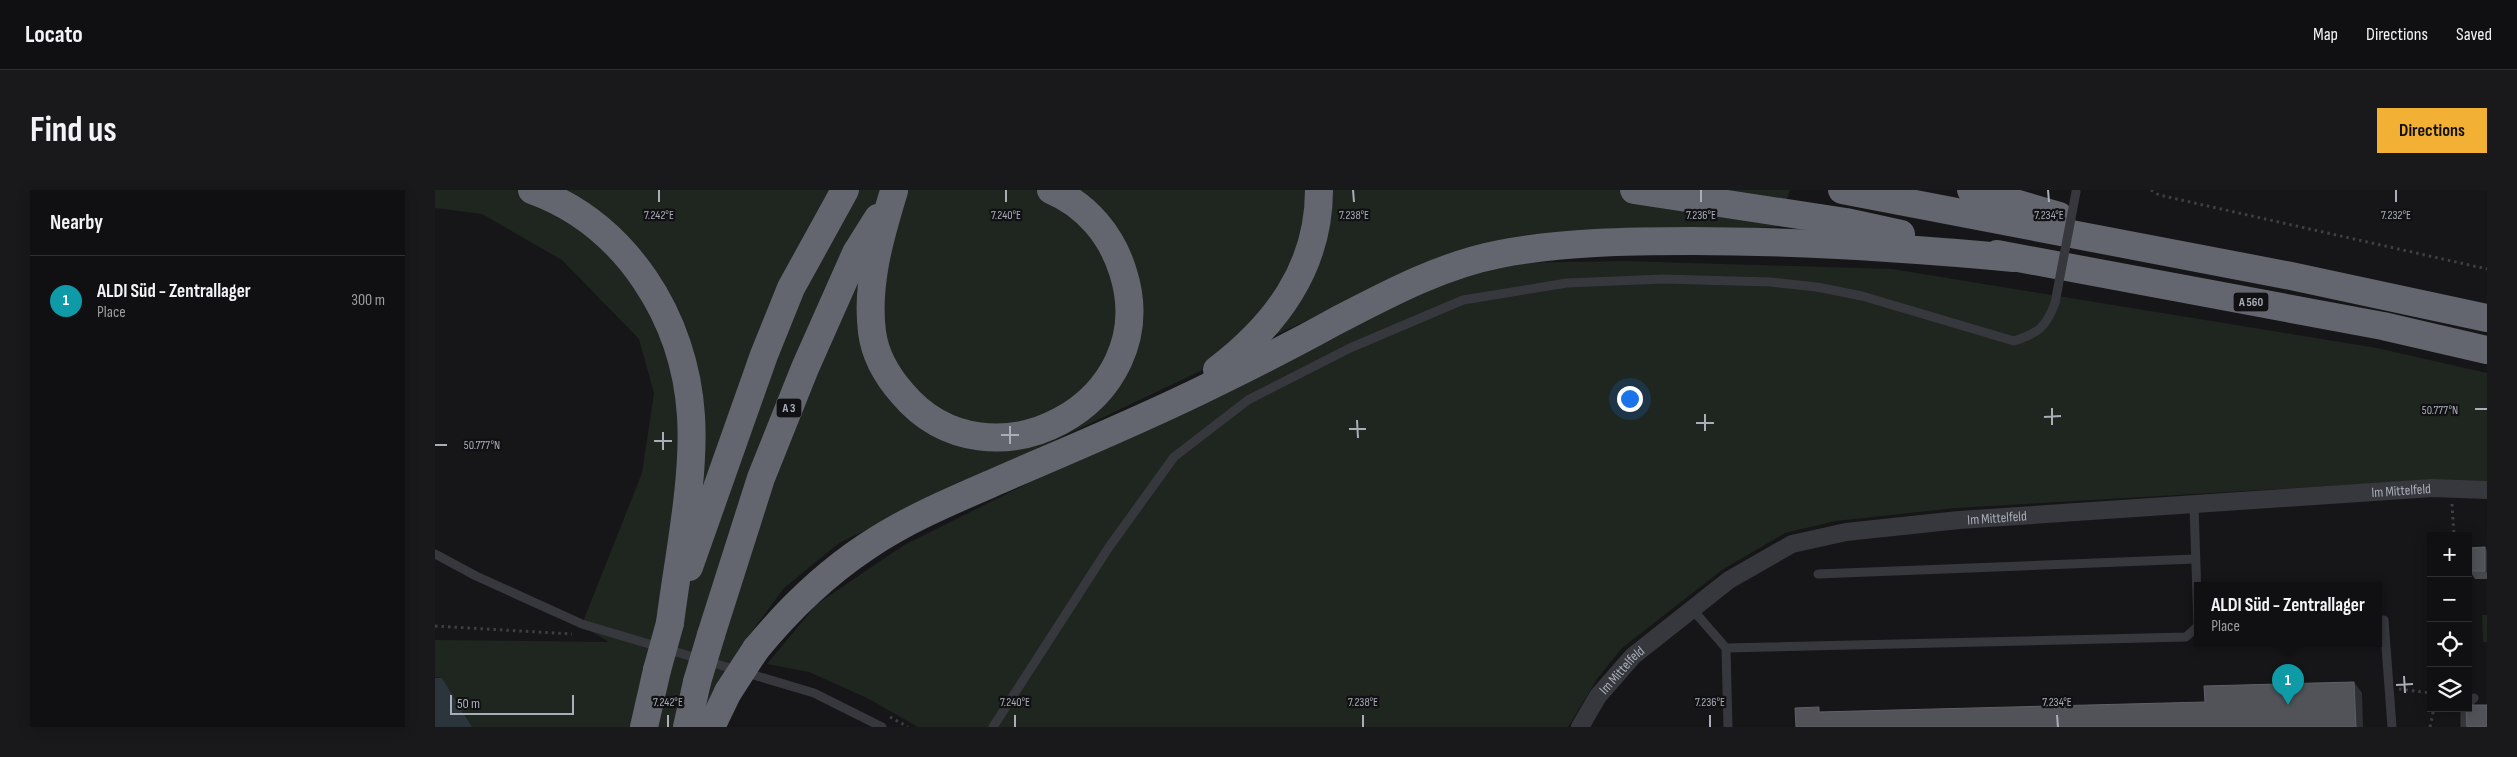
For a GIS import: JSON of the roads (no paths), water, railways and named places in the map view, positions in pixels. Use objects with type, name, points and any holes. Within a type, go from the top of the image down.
[{"type":"highway","points":[[532,190],[574,210],[600,228],[626,254],[649,284],[666,316],[678,346],[687,382],[691,416],[691,449],[669,623]]},
{"type":"highway","points":[[894,191],[874,264],[872,284],[872,334],[879,357],[892,382],[911,404],[933,421],[963,434],[999,438],[1032,433],[1059,424],[1086,405],[1106,382],[1120,357],[1127,332],[1129,307],[1126,282],[1118,255],[1105,232],[1084,211],[1051,190]]},
{"type":"highway","name":"A 560","points":[[1634,190],[1846,222],[2014,258],[2383,326],[2487,350]]},
{"type":"highway","name":"A 560","points":[[1842,190],[2192,257],[2487,318]]},
{"type":"highway","points":[[1971,190],[2192,257]]},
{"type":"highway","points":[[644,727],[669,623],[763,355],[791,288],[844,191]]},
{"type":"highway","name":"A 3","points":[[687,727],[697,682],[761,478],[805,368],[856,253],[894,191]]},
{"type":"highway","points":[[1165,407],[1246,347],[1277,313],[1301,272],[1314,236],[1319,199]]},
{"type":"highway","points":[[711,727],[728,692],[756,649],[775,626],[819,583],[861,550],[893,530],[947,503],[1211,386],[1422,279],[1460,264],[1499,254],[1557,246],[1622,241],[1795,241],[2014,258]]},
{"type":"street","name":"Im Mittelfeld","points":[[1580,727],[1598,696],[1633,656],[1729,580],[1792,544],[1847,532],[1959,520],[2451,488],[2487,490]]},
{"type":"lane","points":[[993,727],[1109,547],[1174,457],[1248,400],[1350,348],[1463,300],[1567,283],[1663,279],[1769,282],[1817,287],[1862,296],[2015,341],[2036,334],[2049,319],[2055,303],[2076,191]]},
{"type":"lane","points":[[2194,506],[2196,582]]},
{"type":"lane","points":[[435,554],[476,576],[582,624],[815,693],[882,727]]},
{"type":"lane","points":[[1818,574],[2195,559]]},
{"type":"lane","points":[[1692,609],[1725,648],[1727,727]]},
{"type":"lane","points":[[2382,620],[2384,620],[2393,727]]},
{"type":"lane","points":[[1725,648],[2186,637],[2194,630]]},
{"type":"lane","points":[[2465,712],[2465,727]]},
{"type":"place","name":"ALDI Süd - Zentrallager","points":[[2288,705]]}]
